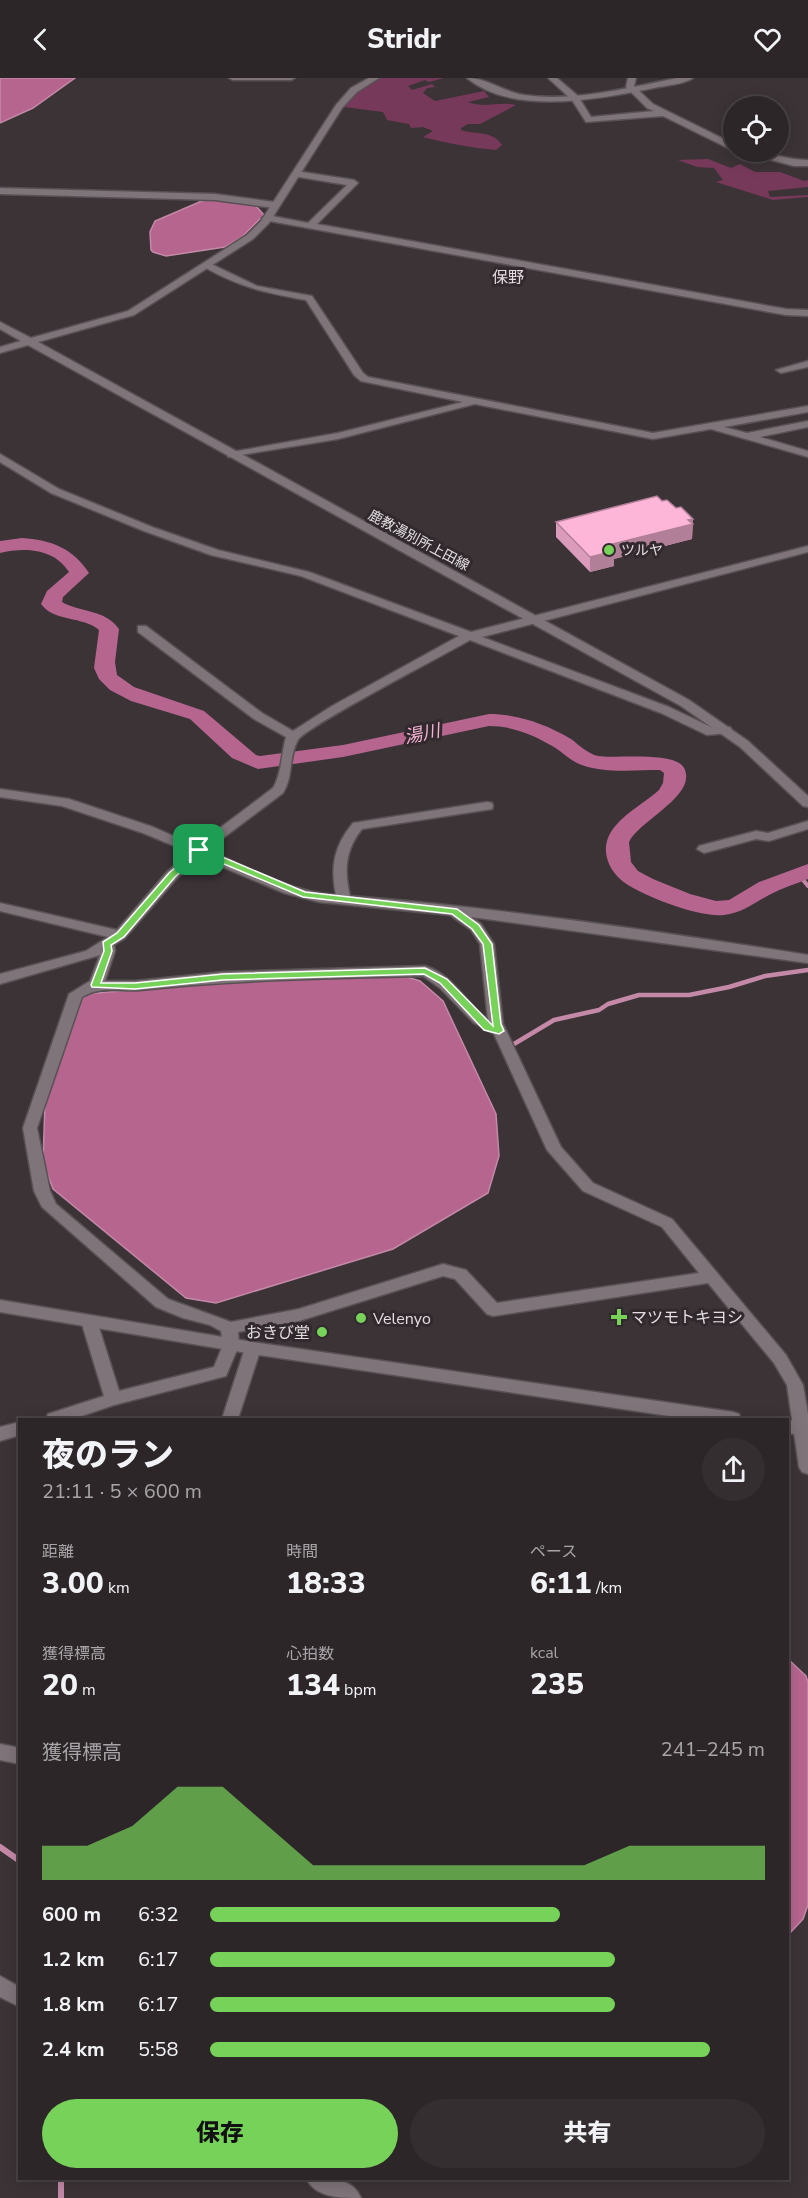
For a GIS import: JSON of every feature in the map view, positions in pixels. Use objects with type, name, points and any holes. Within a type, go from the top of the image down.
[{"type":"street","points":[[233,78],[291,78]]},
{"type":"street","points":[[0,350],[131,314],[257,232],[347,97],[375,78]]},
{"type":"street","points":[[471,78],[510,96],[546,100],[574,98],[689,78]]},
{"type":"street","points":[[552,78],[574,98],[589,120],[665,113]]},
{"type":"street","points":[[632,78],[632,88],[646,103],[723,142]]},
{"type":"street","points":[[789,162],[808,163]]},
{"type":"street","points":[[297,174],[354,183],[310,226]]},
{"type":"street","points":[[0,191],[215,197],[274,205]]},
{"type":"street","points":[[267,218],[786,312],[808,313]]},
{"type":"street","points":[[207,265],[236,281],[255,288],[309,298],[358,375],[365,379],[653,436],[808,409]]},
{"type":"street","name":"鹿教湯別所上田線","points":[[0,324],[232,455],[686,703],[726,730],[808,803]]},
{"type":"street","points":[[781,370],[808,364]]},
{"type":"street","points":[[232,455],[338,436],[476,401]]},
{"type":"street","points":[[745,437],[808,424]]},
{"type":"street","points":[[714,427],[808,454]]},
{"type":"street","points":[[0,457],[55,490],[148,529],[215,553],[305,574],[665,710],[711,732],[726,730]]},
{"type":"street","points":[[0,979],[91,954],[120,935],[172,875],[199,850],[278,790],[284,780],[286,759],[293,736],[336,709],[467,637],[808,549]]},
{"type":"street","points":[[142,629],[258,716],[293,736]]},
{"type":"street","points":[[0,793],[64,802],[199,850],[289,890],[319,898],[409,905],[704,943],[808,959]]},
{"type":"street","points":[[344,900],[338,874],[345,839],[358,825],[487,806]]},
{"type":"street","points":[[704,849],[756,835],[769,837],[808,825]]},
{"type":"street","points":[[0,907],[120,935]]},
{"type":"street","points":[[454,911],[476,927],[488,944],[496,1024],[549,1140],[561,1157],[588,1186],[667,1223],[788,1370],[795,1385],[799,1429],[808,1467]]},
{"type":"street","points":[[96,985],[108,951],[106,944]]},
{"type":"street","points":[[230,1337],[214,1320],[162,1304],[50,1207],[42,1191],[30,1128],[76,994],[96,985],[135,986],[235,976],[425,971],[444,981],[487,1028],[499,1031]]},
{"type":"street","points":[[230,1337],[442,1270],[460,1274],[493,1310],[711,1276]]},
{"type":"street","points":[[0,1306],[89,1321],[230,1337],[253,1348],[726,1418]]},
{"type":"street","points":[[89,1321],[113,1399]]},
{"type":"street","points":[[57,1418],[113,1399],[220,1372],[230,1337]]},
{"type":"street","points":[[230,1418],[253,1348]]},
{"type":"street","points":[[0,1434],[18,1429]]},
{"type":"street","points":[[0,1752],[18,1756]]},
{"type":"street","points":[[0,1986],[18,1997]]},
{"type":"street","points":[[320,2180],[350,2198]]},
{"type":"shaded area","points":[[0,78],[75,78],[33,108],[0,123]]},
{"type":"shaded area","points":[[381,78],[444,78],[429,82],[425,80],[408,86],[412,90],[432,84],[435,87],[427,88],[423,93],[435,101],[484,91],[489,97],[468,102],[481,105],[516,105],[480,124],[468,124],[461,128],[461,130],[494,137],[502,145],[496,150],[468,147],[423,137],[433,131],[423,127],[411,128],[409,124],[387,120],[383,112],[344,107],[357,90]]},
{"type":"shaded area","points":[[708,159],[731,168],[740,164],[755,172],[780,172],[804,181],[808,180],[808,187],[768,191],[770,197],[808,195],[808,197],[773,200],[716,182],[723,180],[714,168],[697,167],[678,160]]},
{"type":"shaded area","points":[[210,199],[256,206],[264,215],[242,237],[225,247],[166,256],[151,250],[150,232],[155,221]]},
{"type":"shaded area","points":[[315,976],[407,977],[420,981],[443,1001],[496,1114],[499,1156],[488,1193],[393,1249],[216,1303],[186,1298],[53,1189],[43,1162],[45,1103],[84,994]]},
{"type":"shaded area","points":[[789,1660],[806,1676],[808,1682],[808,1905],[803,1919],[789,1934]]},
{"type":"building","points":[[657,496],[662,501],[667,500],[676,508],[681,507],[693,519],[688,520],[693,524],[609,545],[615,551],[590,557],[556,522]]},
{"type":"waterway","name":"湯川","points":[[0,547],[33,545],[45,547],[65,556],[79,573],[54,595],[51,604],[66,611],[96,619],[109,629],[104,662],[109,679],[127,692],[197,715],[248,759],[258,763],[343,751],[489,720],[503,720],[530,727],[562,743],[584,758],[596,762],[664,764],[675,770],[674,783],[668,794],[624,830],[618,842],[619,862],[636,880],[694,904],[722,908],[737,905],[761,890],[808,871]]},
{"type":"waterway","points":[[799,875],[808,886]]},
{"type":"waterway","points":[[514,1044],[554,1020],[599,1010],[608,1004],[639,995],[689,995],[729,987],[765,976],[808,970]]},
{"type":"waterway","points":[[0,1847],[18,1860]]},
{"type":"waterway","points":[[61,2180],[61,2198]]},
{"type":"place","name":"ツルヤ","points":[[609,550]]},
{"type":"place","name":"マツモトキヨシ","points":[[619,1317]]},
{"type":"place","name":"Velenyo","points":[[361,1318]]},
{"type":"place","name":"おきび堂","points":[[322,1332]]},
{"type":"district","name":"保野","points":[[508,277]]},
{"type":"route","points":[[199,850],[303,895],[454,911],[476,927],[488,944],[496,1024],[499,1031],[487,1028],[444,981],[425,971],[223,977],[135,986],[96,985],[108,951],[106,944],[120,935],[154,894],[199,850]]}]
